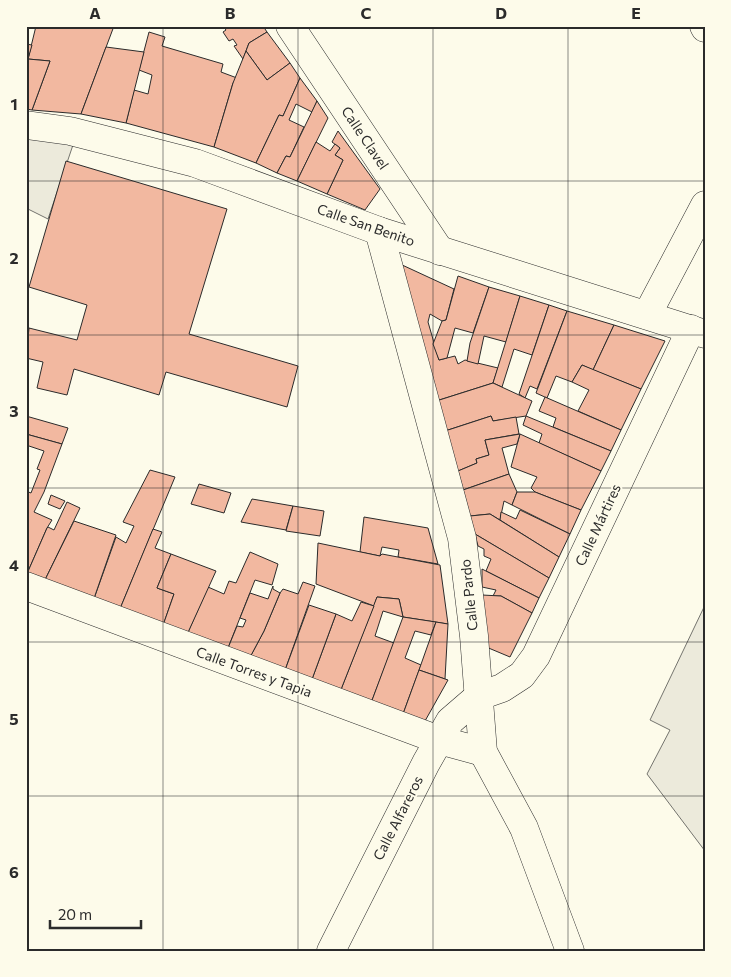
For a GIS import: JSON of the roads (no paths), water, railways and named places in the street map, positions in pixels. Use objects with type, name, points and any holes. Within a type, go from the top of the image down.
[{"type":"street","name":"Calle Clavel","points":[[290,26],[440,251]]},
{"type":"street","name":"Calle San Benito","points":[[26,125],[70,131],[195,163],[379,231],[698,332]]},
{"type":"street","points":[[647,315],[705,205]]},
{"type":"street","name":"Calle Pardo","points":[[379,231],[462,538],[483,752],[524,828],[570,951]]},
{"type":"street","name":"Calle Mártires","points":[[479,696],[502,688],[522,675],[536,656],[698,332]]},
{"type":"street","name":"Calle Torres y Tapia","points":[[26,586],[439,740],[483,752]]},
{"type":"street","name":"Calle Alfareros","points":[[330,951],[450,721],[479,696]]}]
